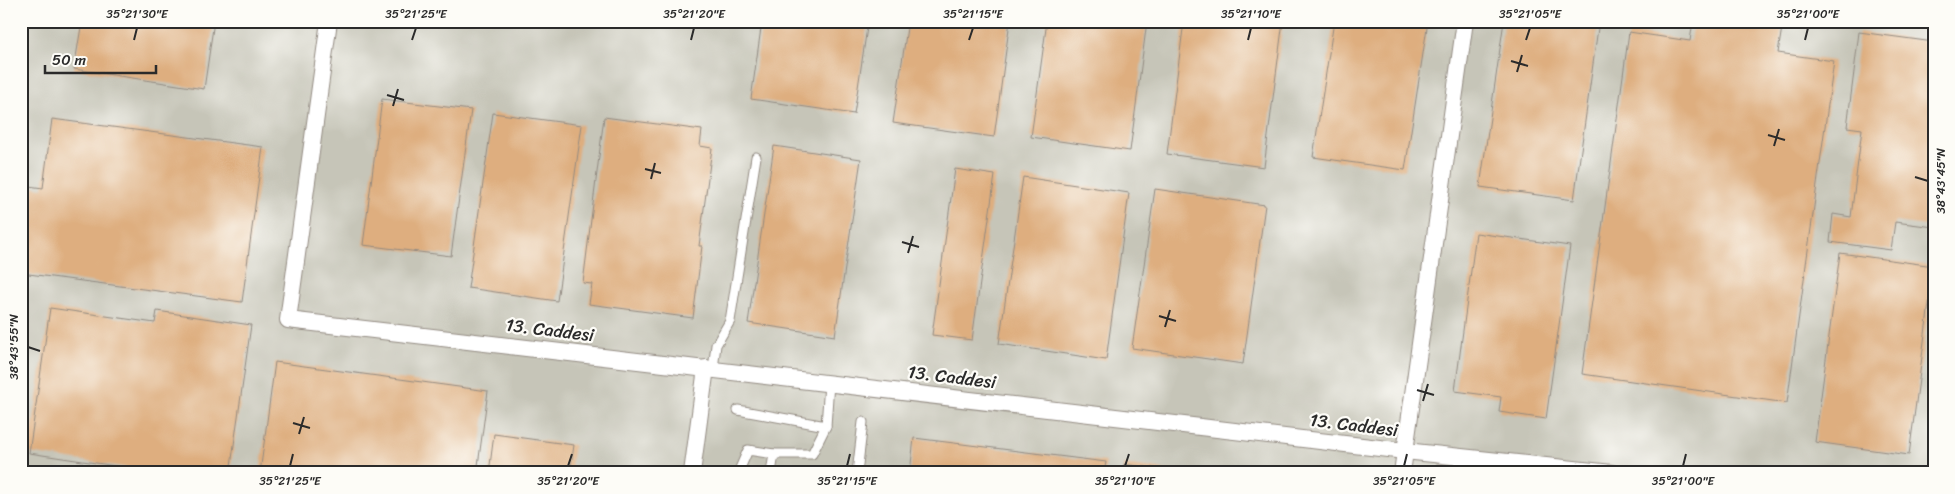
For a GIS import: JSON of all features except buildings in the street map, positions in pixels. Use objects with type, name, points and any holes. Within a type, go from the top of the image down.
[{"type":"street","name":"13. Caddesi","points":[[329,21],[288,320],[1405,451],[1612,473]]},
{"type":"street","points":[[1402,473],[1465,21]]},
{"type":"street","points":[[692,473],[709,368]]},
{"type":"lane","points":[[709,368],[716,345],[730,321],[756,157]]},
{"type":"lane","points":[[738,473],[748,450],[774,454],[812,454],[826,426],[829,383]]},
{"type":"lane","points":[[738,410],[826,426]]},
{"type":"lane","points":[[857,473],[863,422]]},
{"type":"lane","points":[[772,473],[774,454]]},
{"type":"shaded area","points":[[21,21],[1934,21],[1934,473],[21,473]]}]
